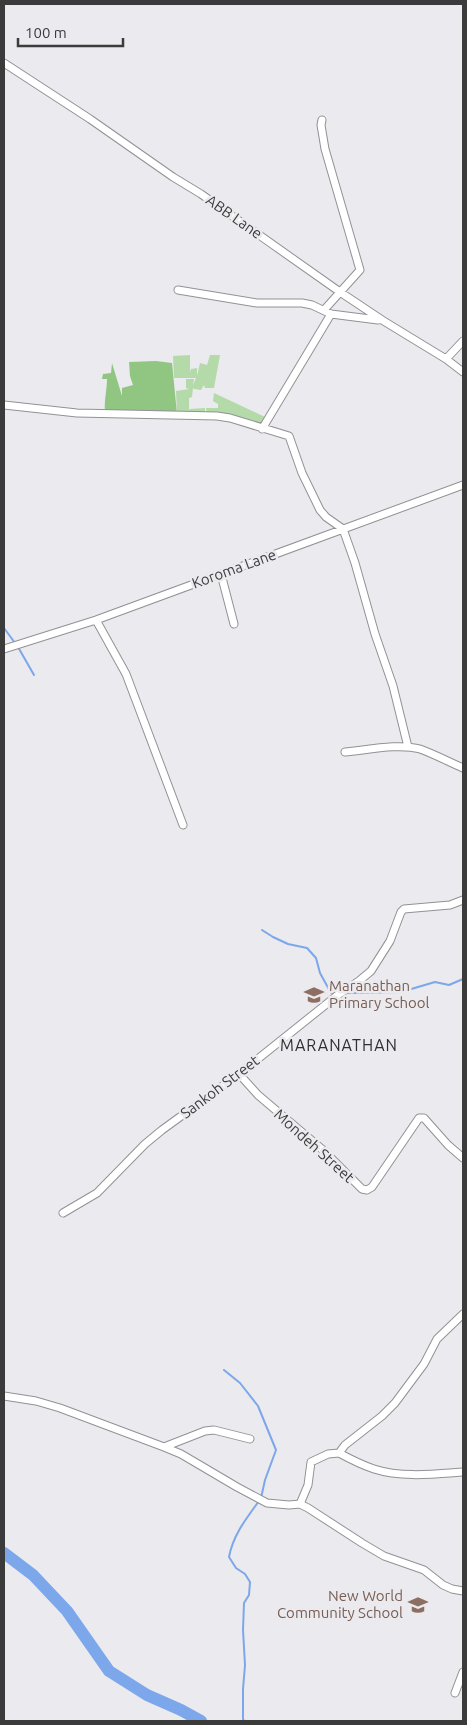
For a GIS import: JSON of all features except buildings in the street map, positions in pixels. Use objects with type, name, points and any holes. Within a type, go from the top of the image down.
[{"type":"street","name":"ABB Lane","points":[[5,65],[90,119],[340,292],[446,359],[463,372]]},
{"type":"street","points":[[322,120],[324,149],[360,270],[324,310]]},
{"type":"street","points":[[178,290],[257,304],[302,303],[312,305],[331,314],[382,320]]},
{"type":"street","points":[[262,429],[331,314]]},
{"type":"street","points":[[446,359],[463,341]]},
{"type":"street","points":[[4,405],[77,412],[217,416],[230,418],[289,436],[302,473],[320,510],[343,529],[393,686],[408,747]]},
{"type":"street","name":"Koroma Lane","points":[[4,649],[96,620],[463,485]]},
{"type":"street","points":[[221,574],[234,624]]},
{"type":"street","points":[[96,620],[126,674],[183,824]]},
{"type":"street","points":[[346,752],[408,747],[421,750],[463,768]]},
{"type":"street","name":"Sankoh Street","points":[[63,1213],[97,1193],[162,1130],[239,1074],[339,994],[371,971],[390,941],[401,912],[404,909],[450,905],[463,900]]},
{"type":"street","name":"Mondeh Street","points":[[239,1074],[258,1095],[324,1151],[362,1189],[367,1190],[372,1187],[419,1118],[424,1118],[448,1145],[463,1158]]},
{"type":"street","points":[[339,1453],[345,1445],[382,1416],[395,1403],[424,1364],[437,1339],[463,1314]]},
{"type":"street","points":[[4,1396],[60,1408],[164,1447],[196,1462],[267,1502],[289,1505],[300,1504],[320,1514],[362,1544],[384,1556],[424,1570],[452,1590],[463,1591]]},
{"type":"street","points":[[164,1447],[199,1433],[214,1430],[250,1439]]},
{"type":"street","points":[[300,1504],[308,1485],[311,1462],[321,1457],[339,1453],[375,1470],[420,1474],[463,1472]]},
{"type":"street","points":[[455,1693],[463,1672]]},
{"type":"green space","points":[[190,355],[190,372],[191,369],[197,368],[197,376],[200,363],[207,365],[210,355],[220,355],[214,388],[205,388],[204,385],[201,390],[193,388],[192,397],[189,398],[189,410],[205,408],[205,414],[177,414],[176,391],[189,389],[186,388],[186,379],[194,379],[193,385],[196,378],[174,378],[173,356]]},
{"type":"green space","points":[[156,361],[172,363],[177,414],[105,412],[107,379],[102,379],[103,374],[111,373],[112,363],[122,396],[122,388],[133,385],[129,362]]},
{"type":"green space","points":[[214,393],[265,417],[260,426],[247,419],[207,413],[206,408],[218,408],[218,404],[213,401]]},
{"type":"waterway","points":[[4,628],[15,643]]},
{"type":"waterway","points":[[18,647],[34,675]]},
{"type":"waterway","points":[[262,930],[288,944],[307,948],[316,958],[320,973],[331,993],[334,994]]},
{"type":"waterway","points":[[347,993],[401,992],[435,982],[449,985],[463,979]]},
{"type":"waterway","points":[[224,1370],[240,1383],[258,1406],[276,1450],[265,1480],[261,1498]]},
{"type":"waterway","points":[[244,1721],[244,1603],[249,1595],[250,1582],[245,1574],[236,1568],[229,1557],[237,1534],[259,1501]]},
{"type":"waterway","points":[[4,1553],[33,1575],[67,1611],[109,1671],[147,1695],[201,1721]]},
{"type":"place","name":"Maranathan Primary School","points":[[314,995]]},
{"type":"place","name":"New World Community School","points":[[418,1605]]},
{"type":"district","name":"MARANATHAN","points":[[339,1045]]}]
